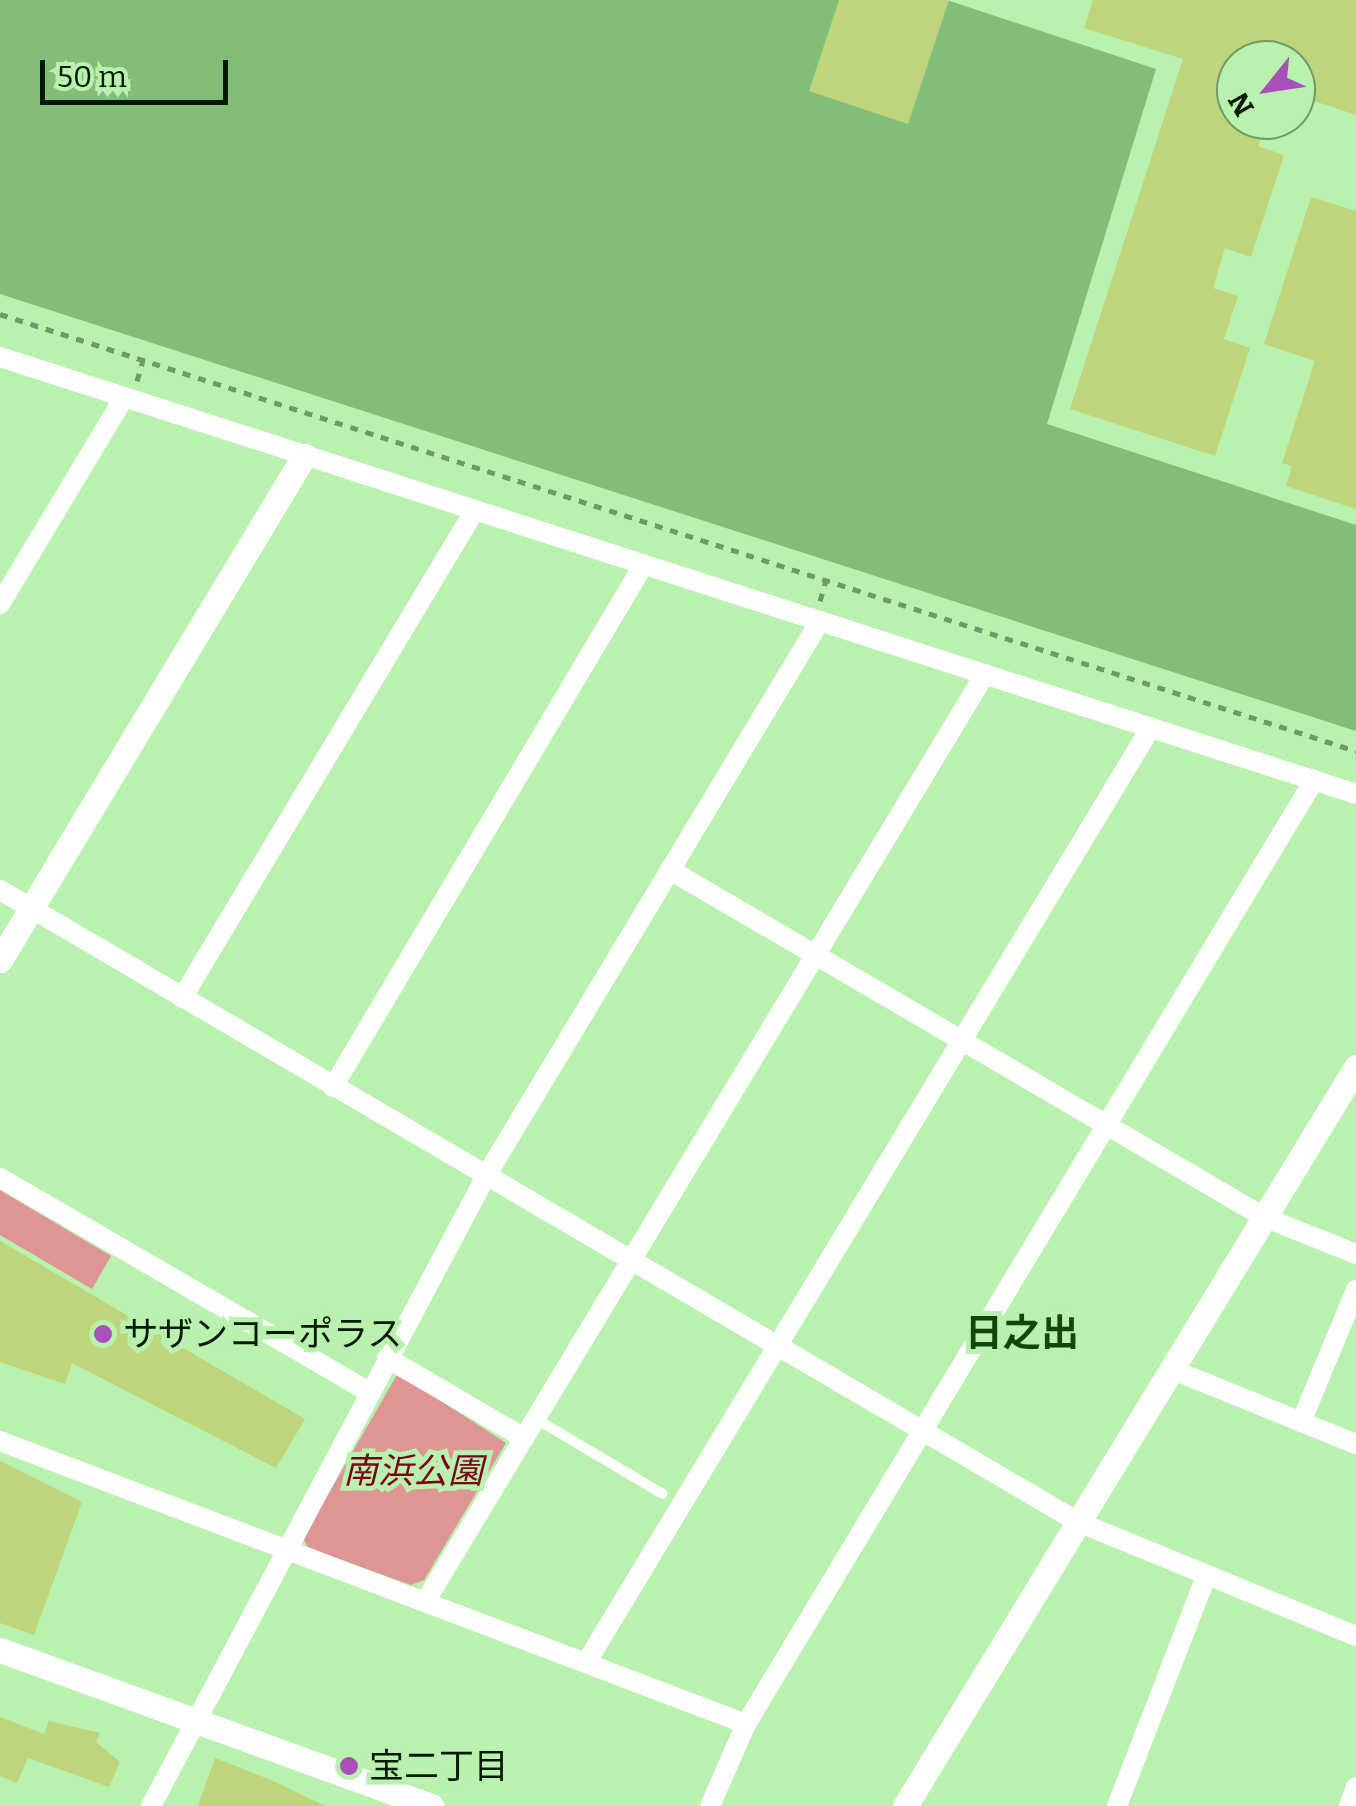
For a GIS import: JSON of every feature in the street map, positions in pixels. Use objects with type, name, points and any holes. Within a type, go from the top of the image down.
[{"type":"street","points":[[0,358],[1356,794]]},
{"type":"street","points":[[0,604],[124,398]]},
{"type":"street","points":[[0,960],[304,456]]},
{"type":"street","points":[[182,998],[475,510]]},
{"type":"street","points":[[334,1087],[644,564]]},
{"type":"street","points":[[151,1806],[284,1549],[486,1176],[820,621]]},
{"type":"street","points":[[425,1602],[985,674]]},
{"type":"street","points":[[586,1663],[1150,727]]},
{"type":"street","points":[[710,1806],[746,1724],[1314,780]]},
{"type":"street","points":[[670,870],[1264,1217],[1356,1254]]},
{"type":"street","points":[[0,890],[1078,1522],[1356,1636]]},
{"type":"street","points":[[905,1806],[1355,1070]]},
{"type":"street","points":[[0,1178],[368,1392]]},
{"type":"street","points":[[1301,1422],[1356,1290]]},
{"type":"street","points":[[387,1358],[524,1438]]},
{"type":"street","points":[[1171,1369],[1356,1444]]},
{"type":"street","points":[[0,1441],[746,1724]]},
{"type":"street","points":[[1117,1806],[1206,1577]]},
{"type":"street","points":[[0,1650],[432,1806]]},
{"type":"street","points":[[1348,1806],[1356,1787]]},
{"type":"lane","points":[[536,1419],[664,1494]]},
{"type":"path","points":[[0,314],[1356,751]]},
{"type":"green space","points":[[0,1190],[111,1256],[92,1289],[0,1235]]},
{"type":"green space","name":"南浜公園","points":[[398,1373],[506,1443],[424,1580],[411,1585],[308,1548],[303,1538]]},
{"type":"shaded area","points":[[0,0],[947,0],[1156,69],[1047,424],[1356,525],[1356,731],[0,294]]},
{"type":"building","points":[[839,0],[949,0],[908,124],[809,91]]},
{"type":"building","points":[[1093,0],[1356,0],[1356,115],[1316,102],[1316,40],[1216,40],[1216,140],[1260,140],[1258,146],[1284,155],[1251,257],[1225,248],[1213,288],[1238,296],[1224,339],[1250,348],[1215,456],[1070,409],[1183,59],[1084,28]]},
{"type":"building","points":[[1311,197],[1356,211],[1356,509],[1286,486],[1292,466],[1282,463],[1315,361],[1264,344]]},
{"type":"building","name":"サザンコーポラス","points":[[0,1241],[305,1419],[276,1468],[72,1363],[65,1384],[0,1362]]},
{"type":"building","points":[[0,1461],[82,1502],[34,1635],[0,1623]]},
{"type":"building","points":[[0,1717],[44,1734],[49,1721],[100,1733],[96,1742],[120,1762],[109,1787],[28,1758],[17,1783],[0,1776]]},
{"type":"building","points":[[215,1758],[271,1780],[325,1806],[198,1806]]},
{"type":"place","name":"サザンコーポラス","points":[[103,1334]]},
{"type":"place","name":"宝二丁目","points":[[349,1766]]},
{"type":"district","name":"日之出","points":[[1022,1334]]}]
